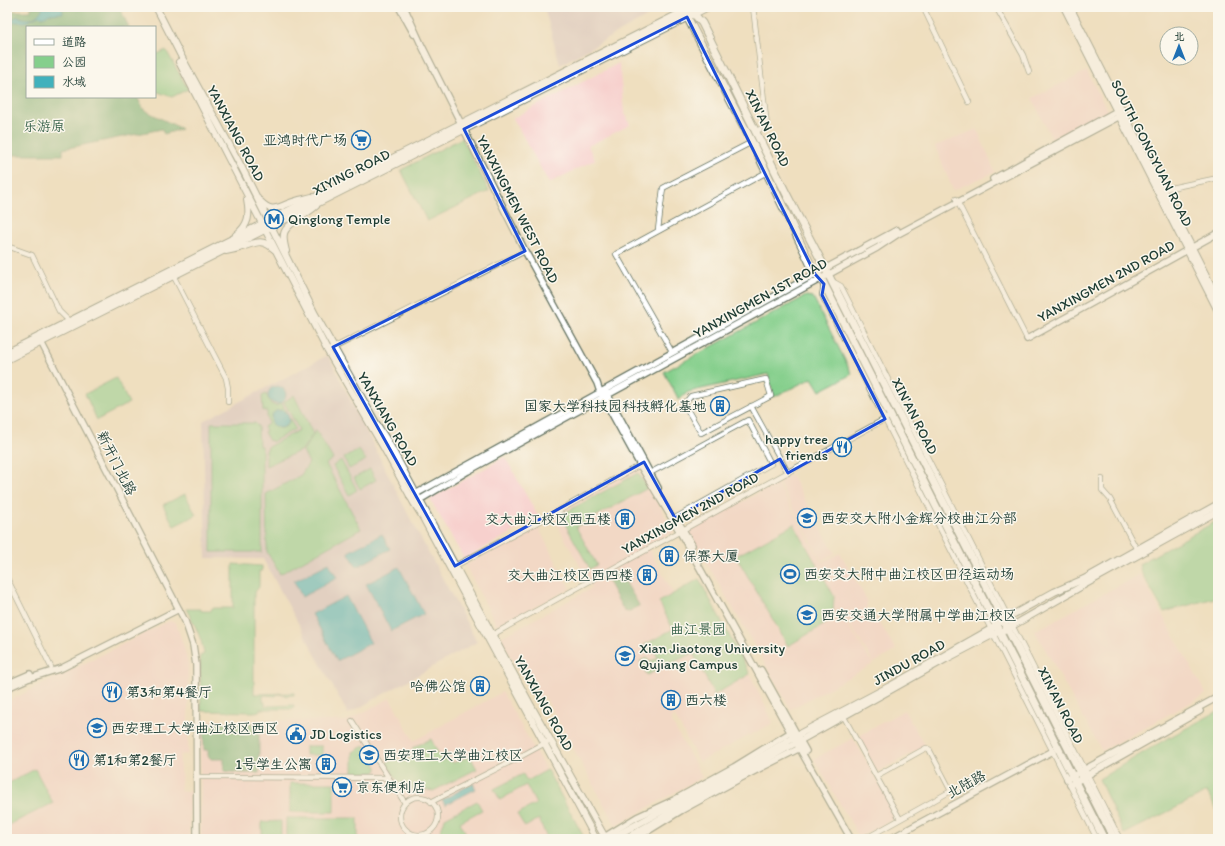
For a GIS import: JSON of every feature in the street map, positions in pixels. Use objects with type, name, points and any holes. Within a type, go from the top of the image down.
[{"type":"main road","name":"YANXIANG ROAD","points":[[152,7],[245,190],[292,268],[330,349],[418,496],[491,637]]},
{"type":"main road","name":"YANXIANG ROAD","points":[[156,7],[242,168],[279,253],[412,500],[491,637],[548,742],[596,839]]},
{"type":"main road","name":"XIYING ROAD","points":[[7,359],[222,251],[267,225],[684,12],[692,9],[707,7]]},
{"type":"main road","name":"SOUTH GONGYUAN ROAD","points":[[1064,7],[1119,114],[1218,299]]},
{"type":"main road","name":"SOUTH GONGYUAN ROAD","points":[[1070,7],[1160,190]]},
{"type":"main road","name":"XIN'AN ROAD","points":[[692,9],[702,23],[787,195],[901,410],[1084,774],[1114,839]]},
{"type":"main road","name":"XIN'AN ROAD","points":[[684,12],[752,142],[1071,781],[1104,839]]},
{"type":"main road","points":[[229,240],[244,229],[249,219],[249,210],[245,190]]},
{"type":"main road","points":[[255,195],[264,205],[275,209],[295,201],[323,197]]},
{"type":"main road","points":[[292,268],[284,242],[284,230],[323,197]]},
{"type":"main road","name":"XIYING ROAD","points":[[7,353],[229,240],[267,225]]},
{"type":"main road","points":[[222,251],[258,242],[271,246],[279,253]]},
{"type":"main road","name":"SOUTH GONGYUAN ROAD","points":[[1190,248],[1218,311]]},
{"type":"main road","name":"JINDU ROAD","points":[[605,838],[752,762],[844,717],[946,660],[995,630],[1006,618],[1054,592],[1084,579],[1218,504]]},
{"type":"main road","name":"JINDU ROAD","points":[[624,839],[890,686],[995,630],[1010,627],[1084,584],[1218,511]]},
{"type":"main road","name":"YANXIANG ROAD","points":[[548,742],[605,838]]},
{"type":"street","name":"YANXINGMEN WEST ROAD","points":[[399,7],[407,24],[421,44]]},
{"type":"street","name":"YANXINGMEN WEST ROAD","points":[[404,7],[421,44],[525,251],[597,383],[682,530],[796,740]]},
{"type":"street","points":[[753,7],[767,124],[755,132]]},
{"type":"street","points":[[923,7],[969,102]]},
{"type":"street","points":[[996,7],[1023,55],[1029,72]]},
{"type":"street","name":"YANXINGMEN 1ST ROAD","points":[[412,500],[468,471],[672,352],[877,248],[898,234],[957,200],[1119,114]]},
{"type":"street","points":[[658,230],[663,188],[752,142]]},
{"type":"street","points":[[672,352],[616,254],[766,172]]},
{"type":"street","points":[[1160,190],[1218,178]]},
{"type":"street","points":[[957,200],[1027,339]]},
{"type":"street","name":"YANXINGMEN 2ND ROAD","points":[[1027,339],[1218,233]]},
{"type":"street","points":[[7,246],[32,255],[59,311],[69,321]]},
{"type":"street","points":[[330,349],[525,251]]},
{"type":"street","points":[[173,275],[226,378],[228,402]]},
{"type":"street","name":"YANXINGMEN 1ST ROAD","points":[[604,393],[820,278]]},
{"type":"street","name":"新开门北路","points":[[41,342],[178,607],[190,634],[196,659],[197,839]]},
{"type":"street","points":[[766,379],[770,396],[751,406],[701,433],[684,404],[691,396],[766,379]]},
{"type":"street","name":"YANXINGMEN WEST ROAD","points":[[604,393],[640,465],[682,530]]},
{"type":"street","points":[[751,406],[788,473]]},
{"type":"street","name":"YANXINGMEN 2ND ROAD","points":[[491,637],[901,410]]},
{"type":"street","points":[[650,473],[748,420],[771,464],[675,518]]},
{"type":"street","points":[[706,430],[712,440]]},
{"type":"street","points":[[455,566],[552,515],[640,465]]},
{"type":"street","points":[[1102,479],[1102,490],[1110,499],[1137,550]]},
{"type":"street","points":[[7,578],[51,667]]},
{"type":"street","points":[[7,684],[89,652],[178,607]]},
{"type":"street","points":[[7,688],[62,668],[178,607]]},
{"type":"street","points":[[995,630],[1053,751],[1071,781],[1097,839]]},
{"type":"street","points":[[1084,774],[1218,697]]},
{"type":"street","points":[[1071,781],[1218,701]]},
{"type":"street","points":[[844,717],[900,819]]},
{"type":"street","points":[[352,721],[405,803]]},
{"type":"street","points":[[635,839],[796,740]]},
{"type":"street","points":[[796,740],[850,839]]},
{"type":"street","points":[[796,740],[854,839],[870,836],[952,791],[929,749],[926,748],[876,776]]},
{"type":"street","points":[[431,802],[548,742]]},
{"type":"street","name":"北陆路","points":[[890,839],[1053,751]]},
{"type":"street","points":[[1084,774],[1120,839]]},
{"type":"street","points":[[196,777],[388,778]]},
{"type":"street","points":[[415,798],[426,799],[431,802],[437,811],[437,821],[432,830],[422,834],[411,833],[403,825],[400,814],[405,803],[415,798]]},
{"type":"highlighted area","points":[[687,17],[815,274],[824,284],[822,295],[885,419],[788,473],[780,459],[675,518],[644,462],[455,566],[333,347],[525,251],[464,129]]},
{"type":"shaded area","points":[[544,7],[664,7],[560,65]]},
{"type":"shaded area","points":[[619,63],[624,112],[630,125],[588,146],[595,160],[549,183],[513,118]]},
{"type":"shaded area","points":[[1087,71],[1108,112],[1052,139],[1032,98]]},
{"type":"shaded area","points":[[977,129],[995,172],[953,190],[935,146]]},
{"type":"shaded area","points":[[328,355],[411,520],[477,642],[348,714],[263,559],[206,558],[203,421]]},
{"type":"shaded area","points":[[505,457],[539,518],[464,559],[430,499]]},
{"type":"shaded area","name":"Xian Jiaotong University Qujiang Campus","points":[[638,467],[674,532],[648,547],[673,593],[699,579],[750,674],[773,723],[699,762],[675,716],[670,719],[702,777],[616,826],[544,695],[535,700],[500,638],[592,588],[552,515]]},
{"type":"shaded area","name":"西安交大附小金辉分校曲江分部","points":[[791,475],[835,553],[822,560],[778,482]]},
{"type":"shaded area","points":[[777,483],[822,562],[840,553],[867,600],[867,612],[837,614],[842,622],[845,620],[873,664],[791,709],[688,531]]},
{"type":"shaded area","points":[[538,527],[570,589],[497,626],[465,565]]},
{"type":"shaded area","points":[[1140,574],[1206,694],[1102,751],[1035,631]]},
{"type":"shaded area","points":[[872,610],[896,650],[874,663],[846,619],[842,621],[839,615],[868,613]]},
{"type":"shaded area","name":"西安理工大学曲江校区西区","points":[[169,621],[176,622],[188,664],[188,754],[180,755],[180,773],[182,773],[180,791],[190,791],[189,839],[7,839],[7,702]]},
{"type":"shaded area","name":"西安理工大学曲江校区","points":[[502,692],[585,839],[201,839],[200,720],[347,721],[390,698],[414,741]]},
{"type":"shaded area","points":[[904,710],[925,746],[877,772],[857,737]]},
{"type":"shaded area","points":[[853,738],[899,816],[859,837],[814,759]]},
{"type":"green space","name":"乐游原","points":[[31,7],[119,7],[128,26],[26,26],[26,98],[138,98],[144,110],[182,129],[164,134],[162,129],[63,149],[63,155],[7,155],[7,11],[31,11]]},
{"type":"green space","points":[[166,50],[188,89],[172,97],[156,91],[156,55]]},
{"type":"green space","points":[[462,138],[489,191],[427,221],[401,170]]},
{"type":"green space","points":[[806,296],[813,297],[852,374],[820,391],[812,378],[774,397],[768,374],[688,392],[679,400],[664,372]]},
{"type":"green space","points":[[116,378],[129,403],[97,420],[85,394]]},
{"type":"green space","points":[[266,394],[271,404],[276,406],[282,403],[286,412],[279,411],[273,414],[271,418],[273,425],[278,428],[284,428],[288,424],[290,418],[295,429],[272,442],[271,440],[269,441],[264,432],[266,431],[264,427],[269,423],[267,419],[267,411],[263,411],[262,396]]},
{"type":"green space","points":[[294,395],[313,434],[302,450],[266,466],[266,451],[268,447],[299,430],[284,402]]},
{"type":"green space","points":[[211,423],[255,423],[258,426],[259,446],[262,446],[262,552],[211,552]]},
{"type":"green space","points":[[316,430],[333,459],[326,464],[361,529],[280,574],[267,552],[266,494],[301,475],[309,463],[303,451]]},
{"type":"green space","points":[[359,450],[366,460],[349,469],[344,458]]},
{"type":"green space","points":[[341,460],[357,490],[349,495],[333,466]]},
{"type":"green space","points":[[370,469],[376,480],[360,489],[354,478]]},
{"type":"green space","points":[[638,473],[648,488],[576,527],[597,565],[590,569],[560,515]]},
{"type":"green space","points":[[185,494],[196,515],[174,526],[163,505]]},
{"type":"green space","points":[[1218,520],[1218,597],[1164,612],[1141,572],[1139,564]]},
{"type":"green space","points":[[794,524],[834,596],[833,612],[827,623],[788,646],[736,556]]},
{"type":"green space","points":[[233,564],[262,566],[262,571],[259,571],[259,587],[254,593],[254,694],[294,693],[294,695],[288,696],[277,694],[276,696],[265,695],[263,696],[263,702],[265,702],[265,706],[294,705],[294,709],[260,709],[260,711],[254,712],[201,711],[200,656],[204,654],[200,636],[186,609],[211,611],[212,608],[233,608]]},
{"type":"green space","points":[[619,571],[639,605],[628,612],[624,611],[606,578]]},
{"type":"green space","name":"曲江景园","points":[[699,579],[750,674],[712,696],[713,692],[693,653],[647,675],[640,661],[647,658],[649,662],[658,658],[655,652],[652,650],[649,652],[644,645],[673,629],[659,602]]},
{"type":"green space","points":[[1218,711],[1218,812],[1207,792],[1124,834],[1099,779],[1161,742]]},
{"type":"green space","points":[[203,723],[259,723],[259,773],[224,771],[224,759],[211,759],[208,756],[208,750],[204,750]]},
{"type":"green space","points":[[431,739],[442,761],[449,758],[453,763],[470,756],[477,769],[433,791],[416,788],[405,792],[386,763],[397,758],[401,761],[409,759],[414,753],[412,748]]},
{"type":"green space","points":[[365,745],[377,767],[377,770],[374,773],[353,773],[353,752]]},
{"type":"green space","points":[[306,746],[322,746],[322,755],[306,755]]},
{"type":"green space","points":[[35,769],[53,803],[7,826],[7,784]]},
{"type":"green space","points":[[547,770],[585,839],[541,839],[546,836],[539,819],[525,827],[517,814],[536,804],[526,785],[500,800],[494,789],[523,774],[527,781]]},
{"type":"green space","points":[[290,783],[334,783],[334,812],[290,812]]},
{"type":"green space","points":[[477,801],[482,810],[460,822],[469,839],[432,839],[439,833],[445,818]]},
{"type":"green space","points":[[286,818],[358,818],[358,839],[286,839]]},
{"type":"green space","points":[[281,821],[281,839],[262,839],[262,822]]},
{"type":"water","points":[[43,7],[59,7],[63,10],[63,13],[50,14],[43,17],[39,16],[26,22],[7,22],[7,20],[11,20],[18,16],[26,19],[33,18],[39,14]]},
{"type":"water","points":[[277,386],[283,389],[286,395],[283,401],[277,404],[271,401],[268,395],[271,389]]},
{"type":"water","points":[[280,410],[286,413],[289,419],[286,425],[280,428],[274,425],[271,419],[274,413]]},
{"type":"water","points":[[382,534],[390,549],[357,567],[348,552]]},
{"type":"water","points":[[329,563],[337,578],[302,597],[294,581]]},
{"type":"water","points":[[399,567],[424,614],[391,631],[366,584]]},
{"type":"water","points":[[346,596],[371,643],[337,661],[312,614]]},
{"type":"water","points":[[473,783],[476,789],[445,805],[442,800]]},
{"type":"place","name":"亚鸿时代广场","points":[[361,140]]},
{"type":"place","name":"Qinglong Temple","points":[[274,219]]},
{"type":"place","name":"国家大学科技园科技孵化基地","points":[[720,406]]},
{"type":"place","name":"happy tree friends","points":[[842,447]]},
{"type":"place","name":"西安交大附小金辉分校曲江分部","points":[[807,518]]},
{"type":"place","name":"交大曲江校区西五楼","points":[[625,519]]},
{"type":"place","name":"保赛大厦","points":[[669,556]]},
{"type":"place","name":"西安交大附中曲江校区田径运动场","points":[[790,574]]},
{"type":"place","name":"交大曲江校区西四楼","points":[[647,575]]},
{"type":"place","name":"西安交通大学附属中学曲江校区","points":[[807,615]]},
{"type":"place","name":"Xian Jiaotong University Qujiang Campus","points":[[625,656]]},
{"type":"place","name":"哈佛公馆","points":[[480,686]]},
{"type":"place","name":"第3和第4餐厅","points":[[112,692]]},
{"type":"place","name":"西六楼","points":[[671,700]]},
{"type":"place","name":"西安理工大学曲江校区西区","points":[[97,728]]},
{"type":"place","name":"JD Logistics","points":[[296,734]]},
{"type":"place","name":"西安理工大学曲江校区","points":[[369,755]]},
{"type":"place","name":"第1和第2餐厅","points":[[79,760]]},
{"type":"place","name":"1号学生公寓","points":[[326,764]]},
{"type":"place","name":"京东便利店","points":[[342,787]]}]
